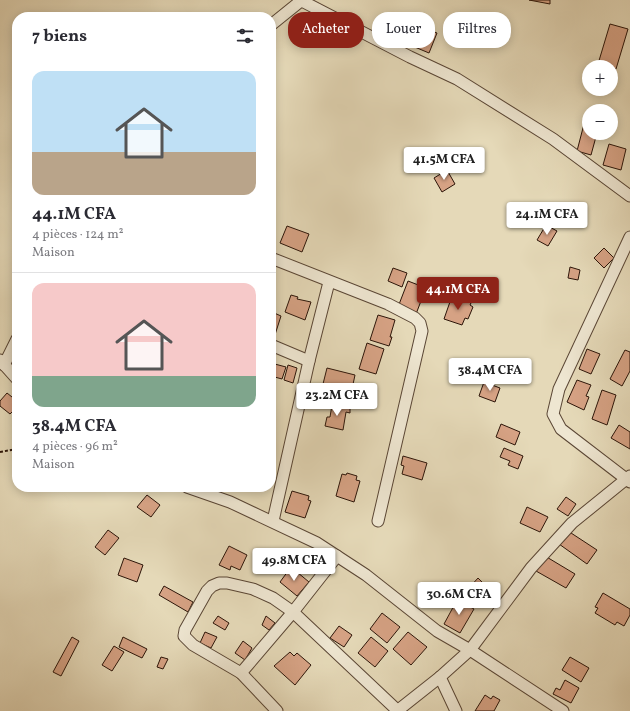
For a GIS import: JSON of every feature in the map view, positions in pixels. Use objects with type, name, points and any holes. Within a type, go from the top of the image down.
[{"type":"street","points":[[276,21],[302,0],[410,57],[457,79],[553,139],[630,196]]},
{"type":"street","points":[[277,711],[242,673],[193,645],[184,636],[207,591],[212,586],[219,583],[253,589],[273,598],[293,612],[398,711],[440,677],[470,650],[531,568],[572,523],[628,479],[561,429],[553,414],[559,389],[630,237]]},
{"type":"street","points":[[276,260],[415,318],[420,323],[422,331],[378,521]]},
{"type":"street","points":[[273,521],[309,361],[329,282]]},
{"type":"street","points":[[12,347],[2,363],[12,374]]},
{"type":"street","points":[[276,347],[309,361]]},
{"type":"street","points":[[201,492],[230,502],[317,543],[366,575],[437,631],[470,650],[563,711]]},
{"type":"street","points":[[242,673],[337,556]]},
{"type":"street","points":[[440,677],[456,711]]},
{"type":"path","points":[[0,452],[12,450]]},
{"type":"building","points":[[529,0],[550,0],[550,4]]},
{"type":"building","points":[[610,24],[628,29],[618,62],[618,60],[599,60]]},
{"type":"building","points":[[417,48],[431,48],[429,53]]},
{"type":"building","points":[[582,132],[582,140],[595,140],[591,155],[577,151]]},
{"type":"building","points":[[609,144],[626,149],[621,170],[603,165]]},
{"type":"building","points":[[447,170],[455,184],[442,192],[434,178]]},
{"type":"building","points":[[546,225],[557,231],[548,246],[537,240]]},
{"type":"building","points":[[287,226],[309,234],[302,252],[280,243]]},
{"type":"building","points":[[604,248],[614,258],[604,268],[594,258]]},
{"type":"building","points":[[570,267],[580,270],[578,280],[568,278]]},
{"type":"building","points":[[393,268],[407,273],[402,287],[388,281]]},
{"type":"building","points":[[408,281],[426,288],[416,314],[398,307]]},
{"type":"building","points":[[291,295],[298,297],[297,299],[311,302],[305,320],[285,312]]},
{"type":"building","points":[[452,296],[471,303],[470,305],[473,307],[468,319],[465,318],[462,325],[444,319]]},
{"type":"building","points":[[276,314],[281,316],[276,332]]},
{"type":"building","points":[[378,315],[395,320],[389,346],[370,340]]},
{"type":"building","points":[[367,343],[384,349],[376,374],[359,369]]},
{"type":"building","points":[[587,349],[600,354],[591,374],[579,369]]},
{"type":"building","points":[[625,350],[630,352],[630,371],[622,386],[610,379]]},
{"type":"building","points":[[276,364],[286,367],[282,379],[276,377]]},
{"type":"building","points":[[288,365],[297,368],[293,383],[284,380]]},
{"type":"building","points":[[327,368],[355,375],[349,403],[320,396]]},
{"type":"building","points":[[577,380],[591,385],[586,396],[589,397],[584,410],[567,402]]},
{"type":"building","points":[[484,382],[500,388],[495,402],[479,396]]},
{"type":"building","points":[[602,390],[616,395],[607,425],[592,419]]},
{"type":"building","points":[[7,393],[12,397],[12,412],[10,414],[0,406],[0,401]]},
{"type":"building","points":[[332,405],[350,408],[350,413],[346,412],[343,430],[325,426],[327,417],[330,417]]},
{"type":"building","points":[[501,424],[520,432],[515,445],[496,437]]},
{"type":"building","points":[[619,425],[630,432],[630,449],[611,438]]},
{"type":"building","points":[[504,448],[523,456],[518,469],[508,465],[510,461],[500,457]]},
{"type":"building","points":[[403,456],[427,463],[422,480],[402,474],[404,466],[401,465]]},
{"type":"building","points":[[347,473],[357,476],[356,480],[360,481],[354,502],[336,496],[342,474],[346,475]]},
{"type":"building","points":[[292,491],[309,496],[308,500],[311,501],[305,518],[285,512]]},
{"type":"building","points":[[147,495],[160,505],[151,517],[137,507]]},
{"type":"building","points":[[566,497],[576,504],[568,516],[557,509]]},
{"type":"building","points":[[527,507],[548,517],[540,532],[520,523]]},
{"type":"building","points":[[108,530],[119,538],[105,555],[95,547]]},
{"type":"building","points":[[568,531],[597,550],[587,564],[559,544]]},
{"type":"building","points":[[229,546],[247,555],[240,570],[231,566],[230,570],[219,565]]},
{"type":"building","points":[[545,556],[575,574],[566,588],[536,571]]},
{"type":"building","points":[[124,558],[143,565],[137,582],[118,575]]},
{"type":"building","points":[[291,567],[309,582],[297,596],[280,582]]},
{"type":"building","points":[[478,578],[487,587],[478,596],[469,588]]},
{"type":"building","points":[[164,586],[193,602],[188,612],[159,595]]},
{"type":"building","points":[[603,593],[630,609],[630,615],[624,626],[617,622],[615,625],[595,613],[598,608],[595,607]]},
{"type":"building","points":[[457,600],[474,609],[460,633],[444,624]]},
{"type":"building","points":[[382,613],[400,627],[387,643],[370,629]]},
{"type":"building","points":[[218,616],[229,623],[225,630],[213,623]]},
{"type":"building","points":[[266,616],[275,623],[269,630],[262,625]]},
{"type":"building","points":[[339,626],[352,635],[344,647],[330,638]]},
{"type":"building","points":[[205,632],[217,637],[211,648],[200,643]]},
{"type":"building","points":[[408,632],[427,647],[411,665],[393,649]]},
{"type":"building","points":[[72,637],[79,641],[61,676],[53,672]]},
{"type":"building","points":[[123,637],[147,649],[142,658],[119,647]]},
{"type":"building","points":[[371,637],[388,651],[375,667],[358,653]]},
{"type":"building","points":[[243,641],[252,648],[245,660],[235,653]]},
{"type":"building","points":[[114,646],[124,652],[112,671],[102,665]]},
{"type":"building","points":[[290,652],[294,656],[297,653],[311,665],[295,685],[274,666]]},
{"type":"building","points":[[161,657],[168,659],[163,669],[157,667]]},
{"type":"building","points":[[570,657],[589,668],[581,682],[562,670]]},
{"type":"building","points":[[565,680],[579,688],[571,703],[553,694],[556,688],[560,690]]},
{"type":"building","points":[[485,695],[491,699],[493,696],[500,700],[494,711],[475,711]]}]
